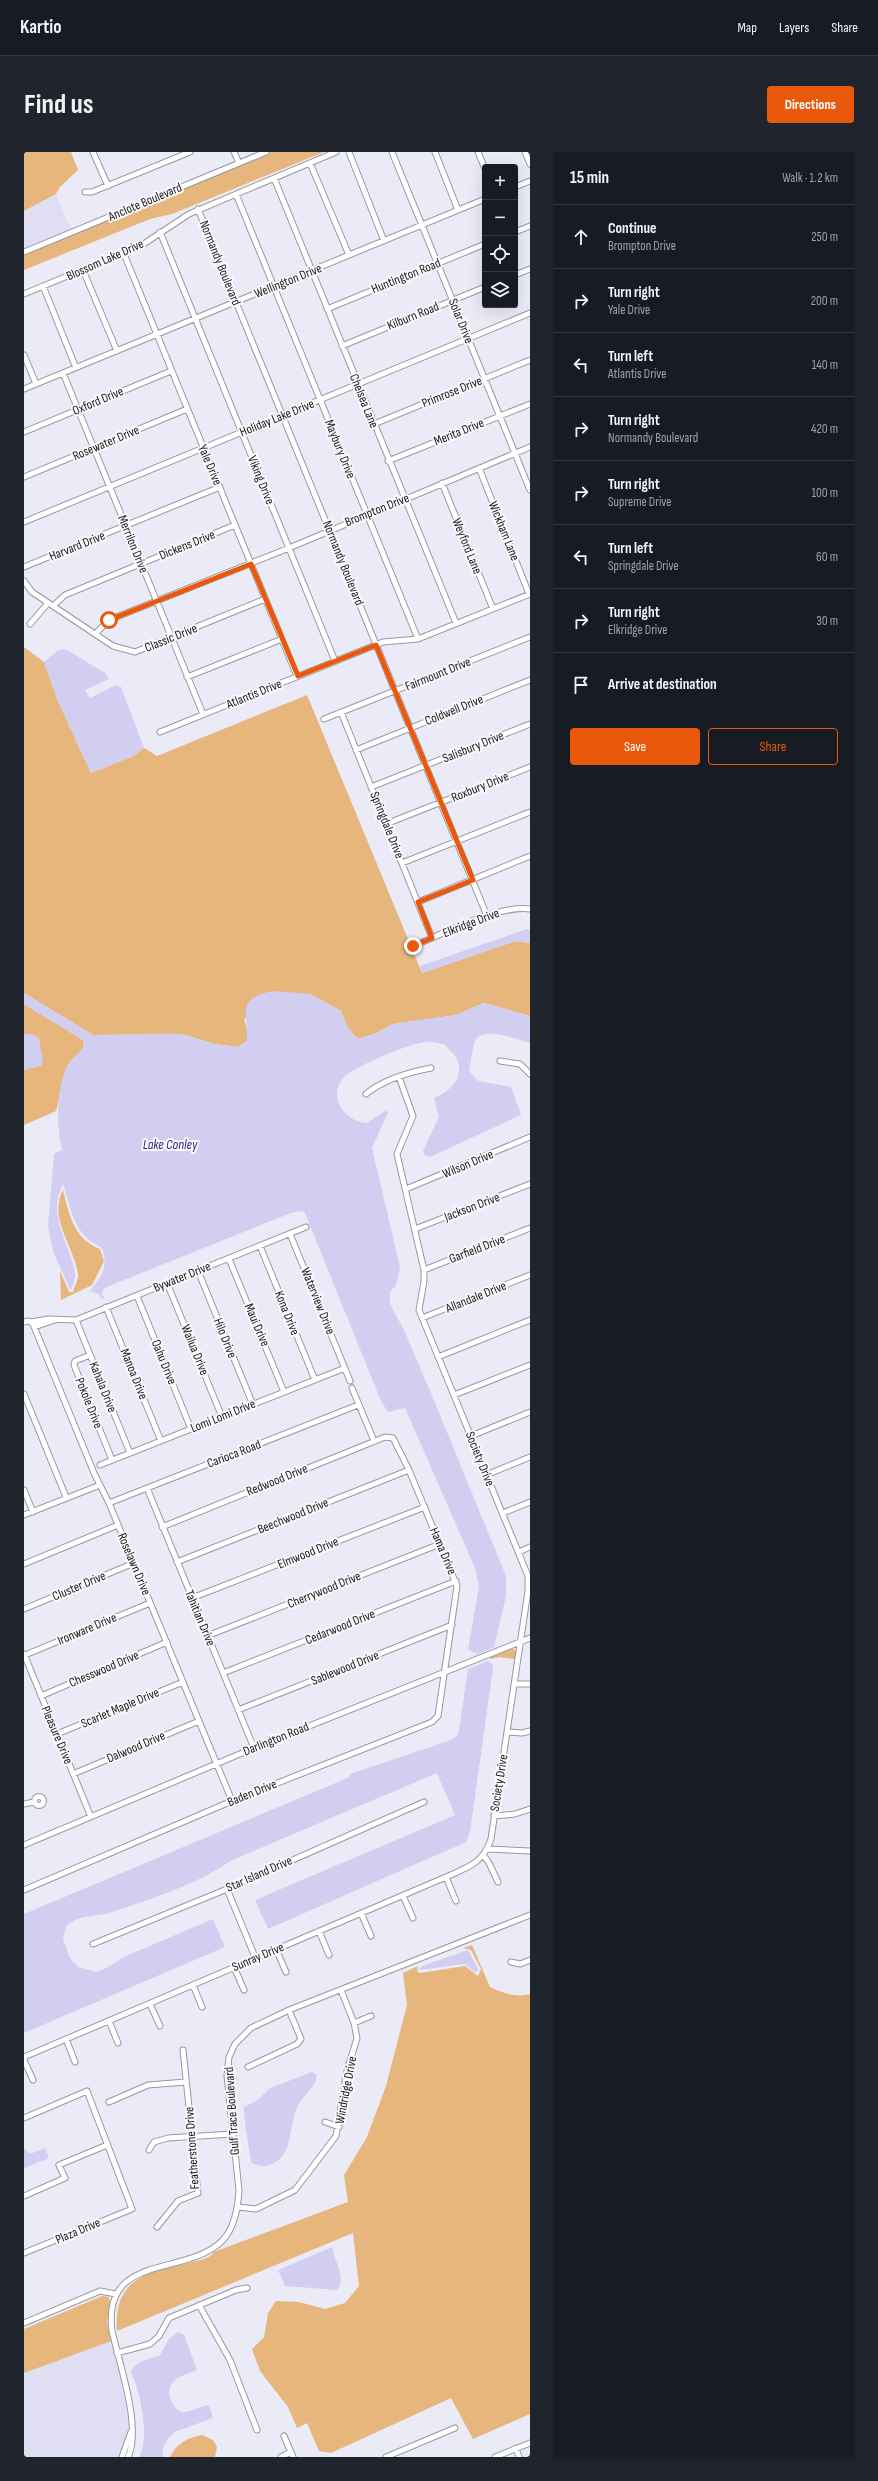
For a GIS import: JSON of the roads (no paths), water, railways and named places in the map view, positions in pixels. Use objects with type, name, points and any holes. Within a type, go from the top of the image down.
[{"type":"street","points":[[93,152],[108,186]]},
{"type":"street","points":[[84,192],[92,192],[108,186],[190,152]]},
{"type":"street","points":[[234,152],[239,163]]},
{"type":"street","name":"Anclote Boulevard","points":[[24,252],[266,152]]},
{"type":"street","name":"Blossom Lake Drive","points":[[24,294],[124,254],[142,245],[160,232],[198,209],[336,152]]},
{"type":"street","points":[[349,152],[384,241]]},
{"type":"street","name":"Solar Drive","points":[[392,152],[530,490]]},
{"type":"street","points":[[435,152],[458,210]]},
{"type":"street","points":[[478,152],[483,164]]},
{"type":"street","points":[[525,152],[530,164]]},
{"type":"street","points":[[310,163],[349,256]]},
{"type":"street","name":"Chelsea Lane","points":[[274,178],[388,461],[456,623]]},
{"type":"street","points":[[518,186],[530,181]]},
{"type":"street","name":"Maybury Drive","points":[[236,194],[418,639]]},
{"type":"street","name":"Wellington Drive","points":[[24,389],[483,200]]},
{"type":"street","name":"Normandy Boulevard","points":[[198,209],[488,916]]},
{"type":"street","points":[[518,231],[530,226]]},
{"type":"street","name":"Viking Drive","points":[[160,232],[335,661]]},
{"type":"street","name":"Huntington Road","points":[[327,309],[482,245]]},
{"type":"street","name":"Yale Drive","points":[[124,254],[298,676]]},
{"type":"street","points":[[83,270],[117,351]]},
{"type":"street","points":[[518,274],[530,270]]},
{"type":"street","points":[[43,286],[76,368]]},
{"type":"street","name":"Kilburn Road","points":[[342,346],[482,288]]},
{"type":"street","name":"Holiday Lake Drive","points":[[24,522],[530,314]]},
{"type":"street","points":[[24,355],[36,384]]},
{"type":"street","name":"Primrose Drive","points":[[374,424],[530,360]]},
{"type":"street","name":"Oxford Drive","points":[[24,432],[171,371]]},
{"type":"street","name":"Merrilon Drive","points":[[63,373],[203,714]]},
{"type":"street","name":"Merita Drive","points":[[388,461],[530,404]]},
{"type":"street","name":"Rosewater Drive","points":[[24,477],[187,409]]},
{"type":"street","name":"Brompton Drive","points":[[95,634],[109,620],[156,600],[251,564],[367,514],[530,447]]},
{"type":"street","name":"Wickham Lane","points":[[479,468],[530,594]]},
{"type":"street","name":"Weyford Lane","points":[[442,483],[493,609]]},
{"type":"street","name":"Harvard Drive","points":[[24,568],[220,487]]},
{"type":"street","name":"Dickens Drive","points":[[30,624],[51,605],[65,595],[235,525]]},
{"type":"street","name":"Classic Drive","points":[[24,581],[32,592],[95,634],[114,646],[135,652],[265,599]]},
{"type":"street","name":"Atlantis Drive","points":[[160,732],[383,642],[418,639],[530,594]]},
{"type":"street","name":"Fairmount Drive","points":[[324,719],[530,637]]},
{"type":"street","points":[[187,677],[282,639]]},
{"type":"street","name":"Coldwell Drive","points":[[356,750],[530,680]]},
{"type":"street","name":"Springdale Drive","points":[[341,712],[432,938]]},
{"type":"street","name":"Salisbury Drive","points":[[371,787],[530,724]]},
{"type":"street","name":"Roxbury Drive","points":[[386,824],[530,767]]},
{"type":"street","points":[[402,863],[530,812]]},
{"type":"street","points":[[418,902],[530,856]]},
{"type":"street","name":"Elkridge Drive","points":[[413,946],[488,916],[516,907],[530,909]]},
{"type":"street","points":[[500,1061],[520,1064],[530,1074]]},
{"type":"street","points":[[366,1094],[374,1087],[399,1077],[431,1068]]},
{"type":"street","name":"Society Drive","points":[[399,1077],[413,1116],[397,1154],[424,1270],[424,1281],[419,1305],[422,1318],[528,1576],[529,1591],[494,1816],[487,1849]]},
{"type":"street","name":"Wilson Drive","points":[[406,1189],[530,1137]]},
{"type":"street","name":"Jackson Drive","points":[[415,1229],[530,1184]]},
{"type":"street","name":"Bywater Drive","points":[[24,1322],[38,1320],[76,1320],[306,1227]]},
{"type":"street","name":"Garfield Drive","points":[[424,1270],[530,1228]]},
{"type":"street","name":"Waterview Drive","points":[[290,1234],[350,1380]]},
{"type":"street","name":"Kona Drive","points":[[260,1246],[315,1380]]},
{"type":"street","name":"Maui Drive","points":[[229,1259],[284,1392]]},
{"type":"street","name":"Hilo Drive","points":[[198,1270],[253,1404]]},
{"type":"street","name":"Allandale Drive","points":[[422,1318],[530,1275]]},
{"type":"street","name":"Wailua Drive","points":[[168,1282],[222,1417]]},
{"type":"street","name":"Oahu Drive","points":[[137,1296],[191,1429]]},
{"type":"street","name":"Manoa Drive","points":[[106,1307],[161,1441]]},
{"type":"street","name":"Bywater Drive","points":[[34,1327],[56,1320]]},
{"type":"street","name":"Kahala Drive","points":[[76,1320],[130,1453]]},
{"type":"street","points":[[438,1356],[530,1320]]},
{"type":"street","name":"Roselawn Drive","points":[[31,1322],[109,1503],[232,1801]]},
{"type":"street","name":"Pokole Drive","points":[[90,1355],[75,1361],[74,1365],[112,1460]]},
{"type":"street","points":[[454,1395],[530,1365]]},
{"type":"street","name":"Lomi Lomi Drive","points":[[100,1465],[345,1368]]},
{"type":"street","points":[[352,1388],[374,1441]]},
{"type":"street","points":[[24,1394],[66,1497]]},
{"type":"street","name":"Carioca Road","points":[[109,1503],[358,1405]]},
{"type":"street","points":[[471,1436],[530,1412]]},
{"type":"street","name":"Redwood Drive","points":[[162,1527],[385,1436],[393,1438]]},
{"type":"street","name":"Hama Drive","points":[[393,1438],[409,1470],[456,1581],[457,1591],[446,1672]]},
{"type":"street","points":[[486,1475],[530,1457]]},
{"type":"street","name":"Beechwood Drive","points":[[177,1562],[409,1470]]},
{"type":"street","points":[[24,1515],[66,1497],[100,1485]]},
{"type":"street","name":"Tahitian Drive","points":[[147,1488],[254,1748]]},
{"type":"street","points":[[24,1490],[33,1512]]},
{"type":"street","points":[[503,1513],[530,1502]]},
{"type":"street","name":"Elmwood Drive","points":[[192,1598],[425,1507]]},
{"type":"street","points":[[24,1564],[118,1525]]},
{"type":"street","name":"Cherrywood Drive","points":[[207,1636],[440,1544]]},
{"type":"street","points":[[519,1552],[530,1547]]},
{"type":"street","name":"Cluster Drive","points":[[24,1609],[134,1563]]},
{"type":"street","name":"Cedarwood Drive","points":[[223,1673],[456,1581]]},
{"type":"street","name":"Ironware Drive","points":[[24,1655],[150,1603]]},
{"type":"street","name":"Sablewood Drive","points":[[238,1710],[452,1625]]},
{"type":"street","name":"Darlington Road","points":[[24,1845],[216,1763],[530,1638]]},
{"type":"street","name":"Chesswood Drive","points":[[41,1696],[167,1642]]},
{"type":"street","name":"Pleasure Drive","points":[[24,1655],[91,1817]]},
{"type":"street","name":"Baden Drive","points":[[24,1890],[232,1801],[434,1721],[438,1716],[446,1672]]},
{"type":"street","name":"Scarlet Maple Drive","points":[[57,1734],[183,1682]]},
{"type":"street","points":[[514,1684],[530,1684]]},
{"type":"street","name":"Dalwood Drive","points":[[73,1774],[199,1721]]},
{"type":"street","points":[[507,1732],[522,1733],[530,1731]]},
{"type":"street","points":[[24,1804],[34,1802]]},
{"type":"street","name":"Star Island Drive","points":[[93,1944],[227,1889],[424,1802]]},
{"type":"street","points":[[494,1816],[515,1814],[530,1809]]},
{"type":"street","points":[[498,1882],[489,1862],[484,1856],[487,1849],[530,1851]]},
{"type":"street","name":"Sunray Drive","points":[[24,2057],[150,2004],[255,1957],[403,1896],[470,1866],[484,1856]]},
{"type":"street","points":[[446,1877],[456,1901]]},
{"type":"street","points":[[227,1889],[255,1957]]},
{"type":"street","points":[[403,1896],[413,1918]]},
{"type":"street","points":[[361,1913],[371,1936]]},
{"type":"street","name":"Gulf Trace Boulevard","points":[[116,2294],[132,2278],[145,2271],[204,2254],[222,2241],[232,2227],[238,2207],[239,2190],[227,2076],[229,2057],[235,2044],[251,2028],[289,2010],[530,1915]]},
{"type":"street","points":[[319,1931],[329,1955]]},
{"type":"street","points":[[276,1949],[286,1972]]},
{"type":"street","points":[[511,1962],[520,1964],[530,1960]]},
{"type":"street","points":[[234,1967],[244,1990]]},
{"type":"street","points":[[193,1985],[202,2007]]},
{"type":"street","name":"Windridge Drive","points":[[238,2207],[256,2209],[295,2190],[332,2144],[339,2127],[347,2071],[357,2038],[354,2023],[341,1990]]},
{"type":"street","points":[[150,2004],[160,2026]]},
{"type":"street","points":[[248,2067],[296,2044],[301,2039],[289,2010]]},
{"type":"street","points":[[354,2023],[371,2016]]},
{"type":"street","points":[[108,2021],[118,2044]]},
{"type":"street","points":[[66,2039],[75,2062]]},
{"type":"street","name":"Featherstone Drive","points":[[157,2227],[178,2202],[198,2194],[194,2136],[183,2050]]},
{"type":"street","points":[[24,2060],[33,2080]]},
{"type":"street","points":[[109,2102],[148,2085],[186,2082]]},
{"type":"street","points":[[24,2118],[87,2091],[107,2145],[60,2165],[65,2178],[24,2196]]},
{"type":"street","points":[[325,2122],[339,2127]]},
{"type":"street","points":[[149,2150],[154,2142],[194,2136],[233,2134]]},
{"type":"street","name":"Plaza Drive","points":[[24,2254],[132,2209],[107,2145]]},
{"type":"street","points":[[117,2353],[150,2344],[159,2336],[169,2318],[236,2290],[247,2288]]},
{"type":"street","points":[[24,2323],[100,2291],[116,2294],[111,2320],[132,2427],[133,2438],[128,2457]]},
{"type":"street","points":[[199,2305],[230,2360],[257,2430]]},
{"type":"street","points":[[122,2457],[132,2427]]},
{"type":"street","points":[[386,2457],[455,2428]]},
{"type":"street","points":[[281,2457],[292,2455],[284,2436]]},
{"type":"street","points":[[495,2457],[530,2443]]},
{"type":"street","points":[[516,2448],[519,2457]]},
{"type":"water","points":[[65,649],[105,673],[109,679],[85,690],[90,698],[116,685],[121,687],[144,748],[133,756],[91,773],[58,701],[44,662],[58,650]]},
{"type":"water","points":[[527,929],[530,930],[530,943],[515,941],[422,973],[420,966]]},
{"type":"water","name":"Lake Conley","points":[[273,991],[310,994],[341,1011],[347,1027],[358,1039],[374,1034],[393,1024],[456,1015],[484,1003],[530,1016],[530,1043],[501,1035],[485,1034],[479,1036],[475,1041],[469,1071],[478,1081],[511,1087],[521,1115],[430,1157],[425,1155],[423,1151],[439,1117],[434,1098],[450,1088],[459,1072],[459,1066],[455,1055],[445,1045],[432,1042],[423,1042],[404,1047],[380,1057],[344,1077],[339,1084],[337,1092],[340,1107],[351,1118],[359,1122],[367,1123],[385,1111],[388,1112],[372,1148],[400,1267],[396,1285],[390,1292],[390,1304],[404,1330],[506,1576],[506,1596],[494,1647],[478,1654],[468,1650],[479,1586],[475,1568],[405,1408],[388,1412],[381,1401],[305,1213],[302,1211],[291,1213],[104,1288],[102,1293],[104,1298],[102,1299],[99,1294],[90,1291],[103,1271],[104,1255],[102,1248],[92,1242],[79,1229],[63,1184],[58,1195],[57,1207],[61,1229],[75,1273],[71,1291],[54,1254],[48,1227],[54,1154],[62,1150],[58,1118],[59,1096],[63,1076],[67,1066],[84,1047],[83,1040],[24,1004],[24,993],[93,1035],[182,1034],[214,1044],[238,1047],[247,1041],[246,1008],[248,1003],[253,998],[261,994]]},
{"type":"water","points":[[24,1034],[32,1034],[39,1038],[43,1061],[41,1066],[24,1070]]},
{"type":"water","points":[[488,1661],[493,1664],[493,1668],[470,1832],[466,1842],[268,1929],[255,1900],[455,1815],[437,1773],[230,1861],[217,1870],[187,1885],[109,1913],[77,1919],[66,1926],[63,1939],[70,1958],[78,1967],[96,1972],[124,1957],[213,1919],[225,1947],[24,2033],[24,1914],[350,1777],[350,1774],[451,1740],[458,1735],[468,1669]]},
{"type":"water","points":[[468,1950],[478,1968],[478,1971],[474,1972],[465,1964],[419,1970],[422,1966]]},
{"type":"water","points":[[312,2072],[317,2075],[316,2080],[314,2085],[299,2103],[294,2116],[287,2148],[283,2155],[278,2161],[268,2166],[261,2166],[252,2163],[244,2107],[258,2100],[270,2088]]},
{"type":"water","points":[[24,2148],[30,2154],[45,2148],[49,2158],[24,2168]]},
{"type":"water","points":[[332,2247],[341,2280],[337,2290],[285,2286],[278,2270]]},
{"type":"water","points":[[178,2332],[184,2335],[197,2370],[176,2379],[171,2385],[170,2395],[173,2405],[180,2411],[185,2412],[209,2405],[213,2418],[175,2432],[165,2443],[163,2457],[139,2457],[144,2439],[143,2415],[138,2391],[131,2373],[135,2365],[160,2355],[169,2339]]}]
